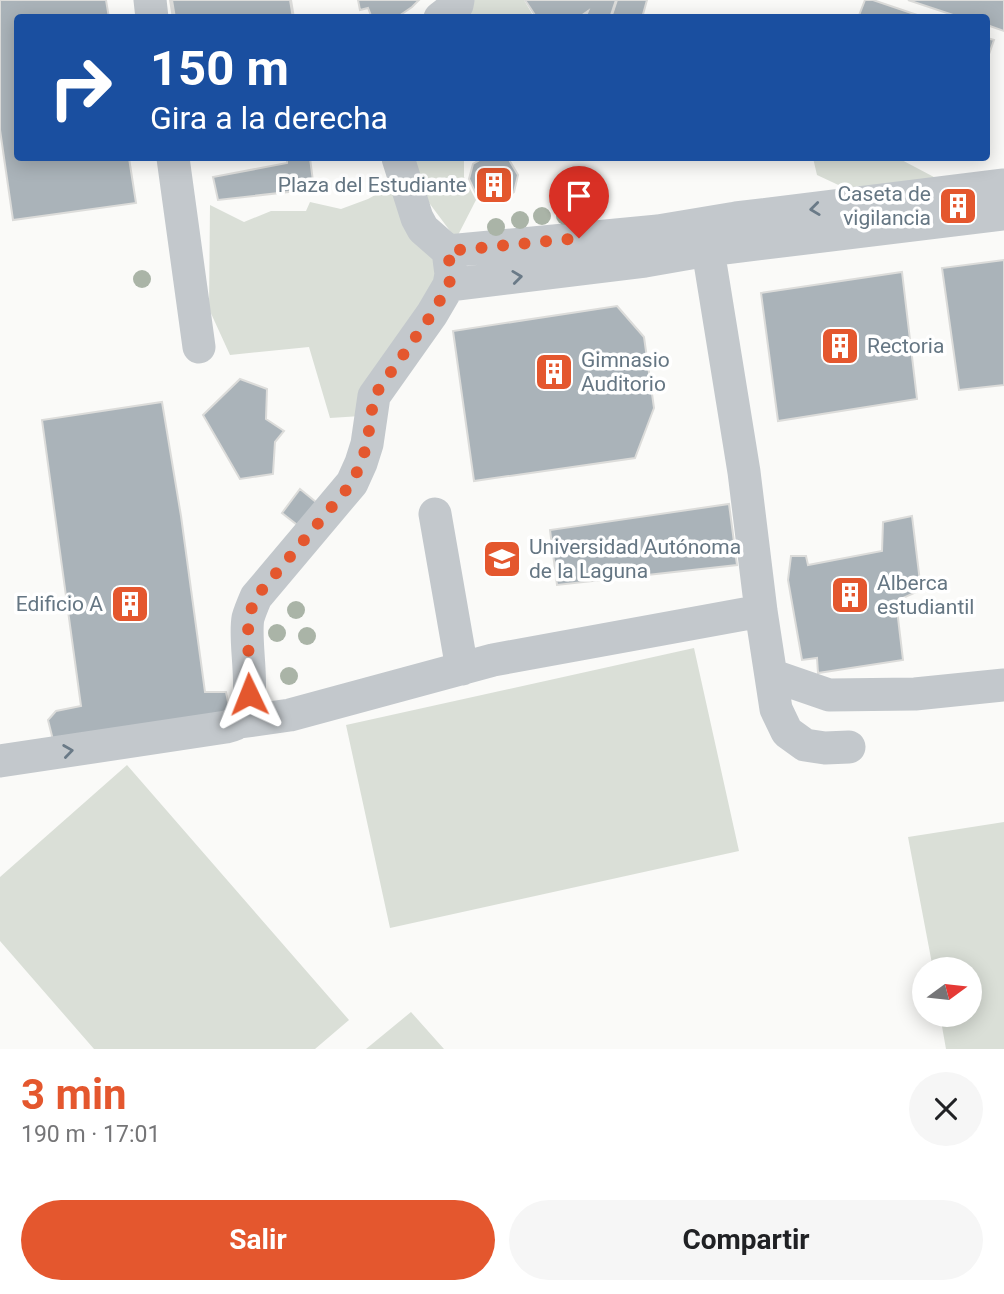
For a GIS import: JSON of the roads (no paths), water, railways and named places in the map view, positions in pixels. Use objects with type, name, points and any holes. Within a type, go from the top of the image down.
[{"type":"lane","points":[[445,14],[457,5],[458,0]]},
{"type":"lane","points":[[173,161],[199,347]]},
{"type":"lane","points":[[240,722],[248,709],[248,618],[256,597],[352,483],[367,444],[374,396],[432,314],[449,285],[451,274],[448,251],[423,229],[417,218],[399,161]]},
{"type":"lane","points":[[448,251],[658,231],[736,218],[1004,185]]},
{"type":"lane","points":[[449,285],[1004,214]]},
{"type":"lane","points":[[708,250],[736,218]]},
{"type":"lane","points":[[645,261],[658,231]]},
{"type":"lane","points":[[708,250],[744,472],[776,709],[787,732],[805,746],[849,747]]},
{"type":"lane","points":[[435,514],[463,668]]},
{"type":"lane","points":[[0,761],[290,715],[493,660],[761,611]]},
{"type":"lane","points":[[771,675],[829,695],[915,694],[1004,685]]},
{"type":"place","name":"Plaza del Estudiante","points":[[494,185]]},
{"type":"place","name":"Caseta de vigilancia","points":[[958,206]]},
{"type":"place","name":"Rectoria","points":[[840,346]]},
{"type":"place","name":"Gimnasio Auditorio","points":[[554,372]]},
{"type":"place","name":"Universidad Autónoma de la Laguna","points":[[502,559]]},
{"type":"place","name":"Alberca estudiantil","points":[[850,595]]},
{"type":"place","name":"Edificio A","points":[[130,604]]}]
